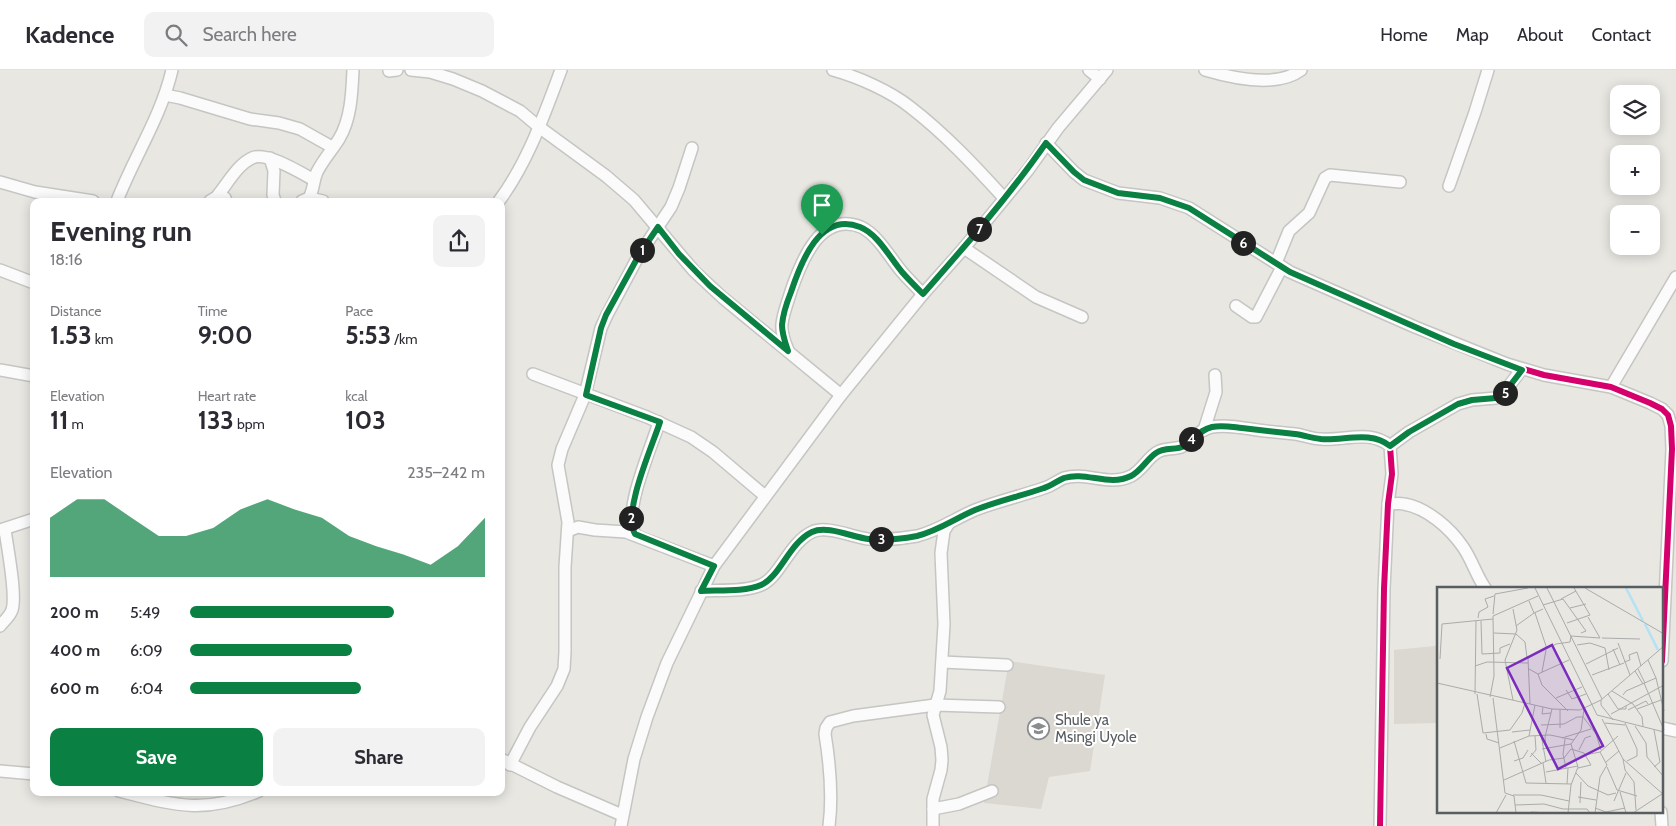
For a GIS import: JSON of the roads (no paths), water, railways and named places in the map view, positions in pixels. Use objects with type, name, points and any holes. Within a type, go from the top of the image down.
[{"type":"street","points":[[119,198],[155,121],[172,70]]},
{"type":"street","points":[[307,198],[314,188],[314,180],[339,138],[350,107],[354,70]]},
{"type":"street","points":[[389,71],[396,70]]},
{"type":"street","points":[[411,70],[440,74],[520,111],[539,128],[620,187],[710,286],[841,394]]},
{"type":"street","points":[[501,198],[519,169],[539,128],[561,70]]},
{"type":"street","points":[[833,70],[853,77],[908,105],[938,131],[1004,198]]},
{"type":"street","points":[[692,148],[676,198],[666,217],[639,255],[606,315],[586,395],[566,437],[558,465],[568,514],[565,567],[566,652],[564,669],[557,686],[506,762],[622,820],[634,760],[667,663],[714,566],[841,394],[923,294],[964,248],[1028,170],[1046,143],[1104,74],[1089,70]]},
{"type":"street","points":[[1205,70],[1242,78],[1275,80],[1293,76],[1300,70]]},
{"type":"street","points":[[1448,186],[1488,70]]},
{"type":"street","points":[[165,95],[250,119],[296,127],[332,147]]},
{"type":"street","points":[[1046,143],[1084,180],[1118,193],[1160,198],[1189,208],[1279,265],[1322,286],[1488,358],[1522,370],[1611,388],[1676,413]]},
{"type":"street","points":[[219,198],[232,176],[252,158],[259,156],[270,158],[314,180]]},
{"type":"street","points":[[270,158],[274,170],[272,195],[274,198]]},
{"type":"street","points":[[1236,306],[1252,317],[1256,317],[1279,265],[1289,231],[1309,213],[1325,178],[1330,174],[1400,182]]},
{"type":"street","points":[[0,182],[35,192],[74,198]]},
{"type":"street","points":[[788,351],[784,340],[782,324],[798,268],[812,243],[832,227],[840,224],[850,224],[870,233],[901,271],[923,294]]},
{"type":"street","points":[[964,248],[1036,297],[1082,318]]},
{"type":"street","points":[[0,270],[30,281]]},
{"type":"street","points":[[1611,388],[1676,277]]},
{"type":"street","points":[[0,370],[30,375]]},
{"type":"street","points":[[1390,446],[1409,432],[1458,404],[1502,396],[1522,370]]},
{"type":"street","points":[[533,374],[679,431],[702,444],[765,496]]},
{"type":"street","points":[[1204,430],[1216,392],[1215,375]]},
{"type":"street","points":[[1662,409],[1668,415],[1671,426],[1673,502],[1664,633]]},
{"type":"street","points":[[635,534],[631,523],[633,507],[660,422]]},
{"type":"street","points":[[701,591],[752,588],[762,585],[802,538],[813,531],[822,529],[861,538],[886,540],[926,533],[992,503],[1054,485],[1063,478],[1080,477],[1117,480],[1130,476],[1154,454],[1165,448],[1184,446],[1195,435],[1218,426],[1295,434],[1321,439],[1343,437],[1374,438],[1384,441],[1390,446],[1392,474],[1388,504],[1384,598],[1380,826]]},
{"type":"street","points":[[1388,504],[1404,504],[1436,519],[1464,549],[1477,577],[1484,587]]},
{"type":"street","points":[[0,626],[9,614],[12,606],[11,575],[3,530],[30,520]]},
{"type":"street","points":[[933,826],[933,799],[942,760],[941,746],[933,715],[934,706],[940,691],[942,662],[944,601],[941,553],[944,531],[950,521]]},
{"type":"street","points":[[568,531],[578,527],[595,530],[620,530],[635,534],[714,566]]},
{"type":"street","points":[[942,662],[1007,665]]},
{"type":"street","points":[[829,826],[831,811],[830,775],[825,734],[830,722],[853,716],[934,706],[999,707]]},
{"type":"street","points":[[0,771],[30,774]]},
{"type":"street","points":[[933,809],[959,804],[992,791]]},
{"type":"street","points":[[140,796],[173,804],[194,806],[232,802],[247,796]]},
{"type":"place","name":"Shule ya Msingi Uyole","points":[[1039,729]]}]
